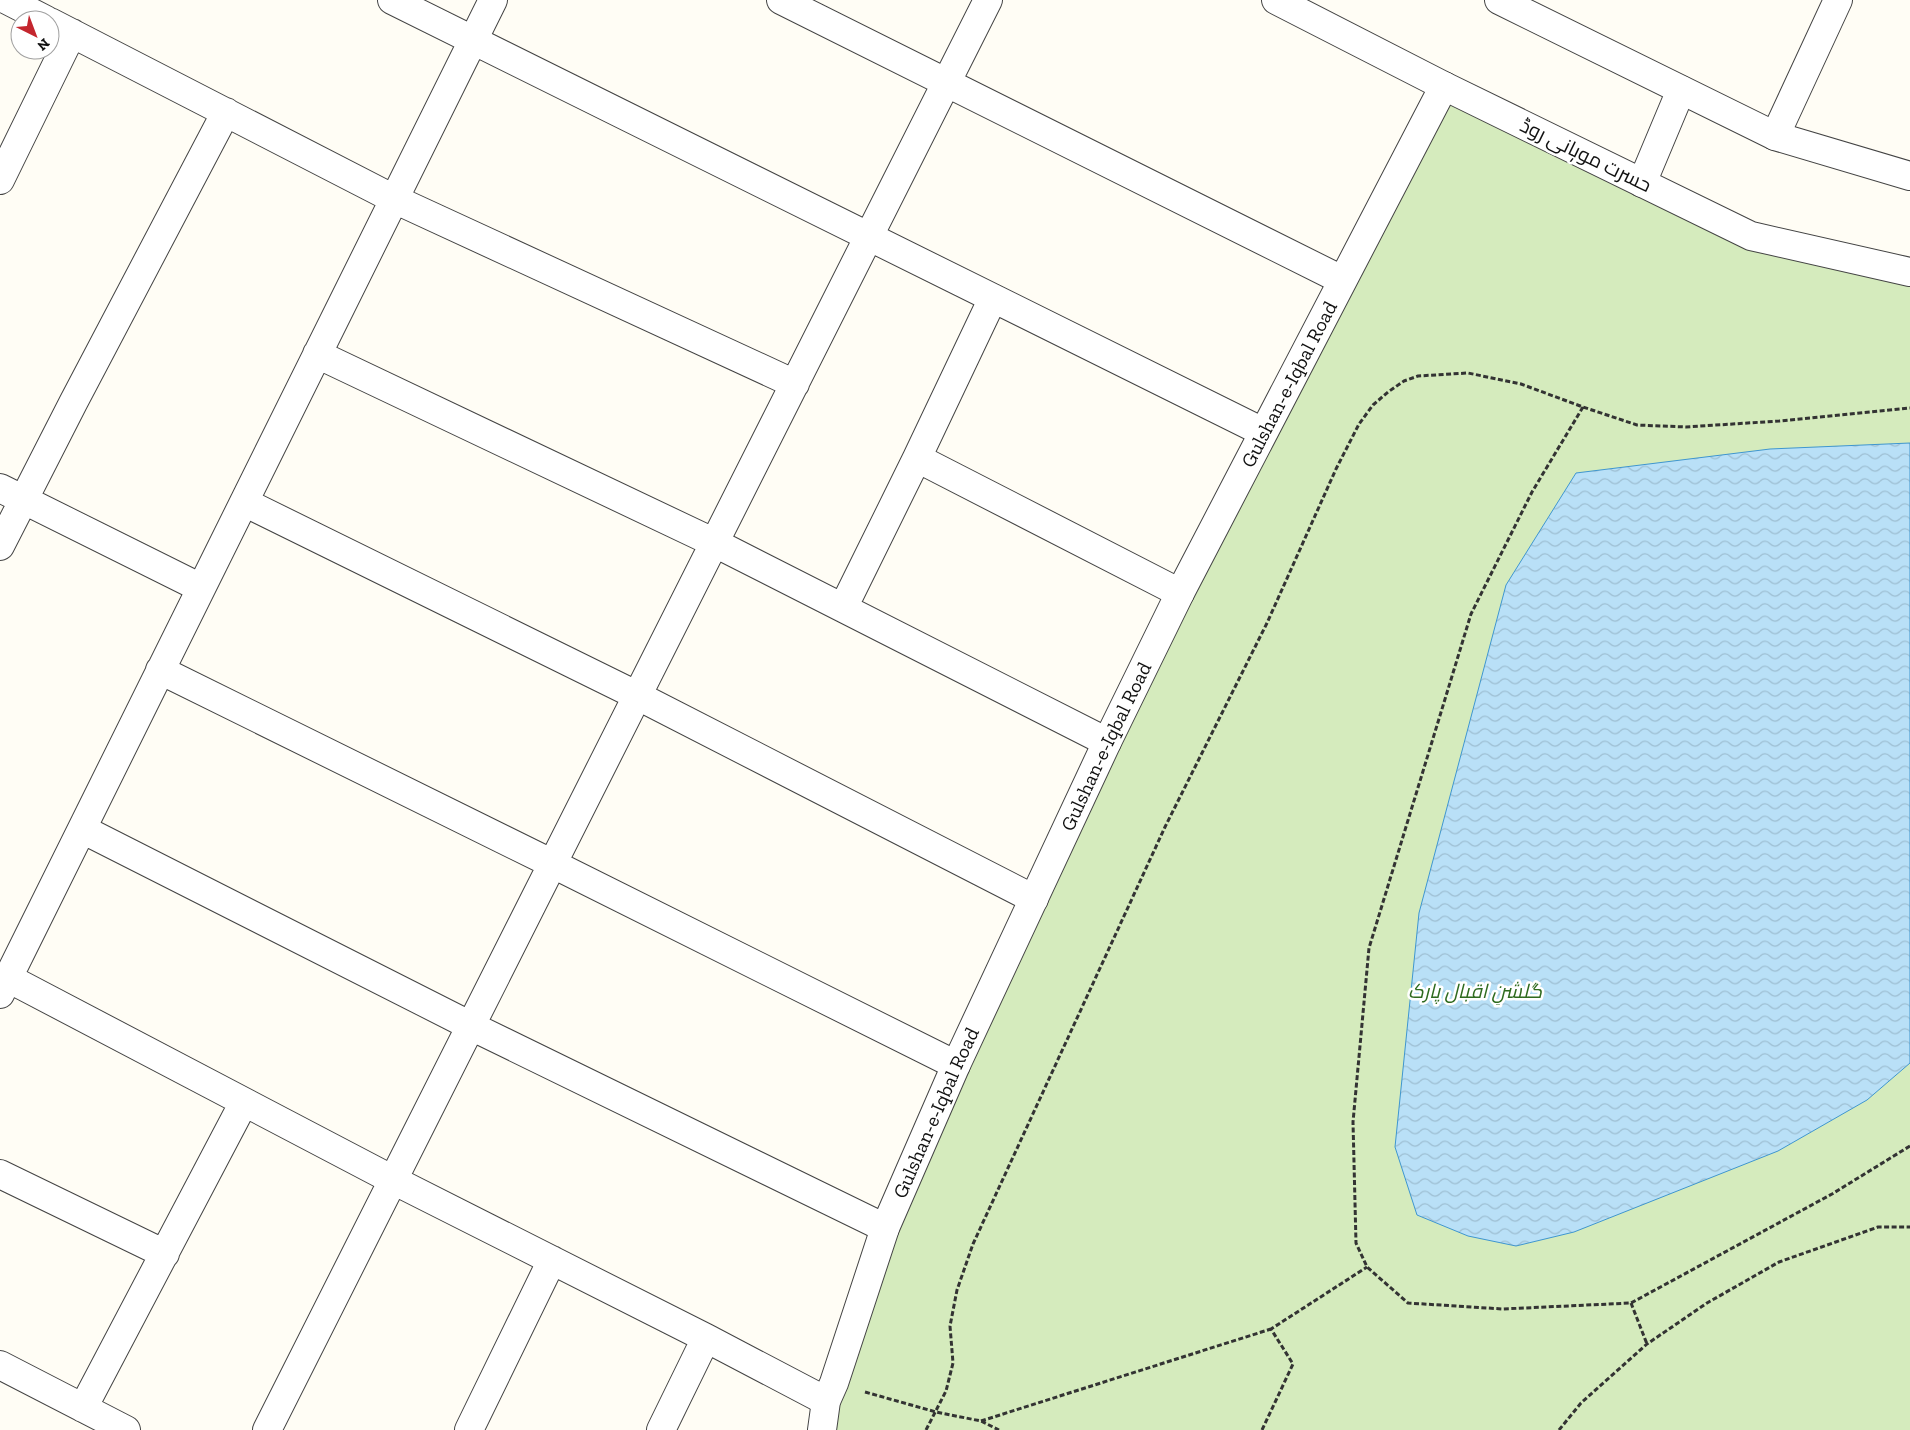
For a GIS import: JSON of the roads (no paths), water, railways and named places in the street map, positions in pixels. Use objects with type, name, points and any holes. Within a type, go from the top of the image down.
[{"type":"street","points":[[8,0],[27,10]]},
{"type":"street","points":[[392,0],[1263,432]]},
{"type":"street","points":[[493,0],[4,986],[244,1102],[393,1180],[706,1338],[830,1392]]},
{"type":"street","points":[[781,0],[1342,280]]},
{"type":"street","points":[[267,1430],[988,0]]},
{"type":"street","name":"حسرت موہانی روڈ","points":[[1276,0],[1444,86],[1751,236],[1910,272]]},
{"type":"street","points":[[1498,0],[1775,136],[1910,176]]},
{"type":"street","points":[[1775,136],[1838,0]]},
{"type":"street","points":[[0,180],[61,27],[394,199],[795,384]]},
{"type":"street","name":"Gulshan-e-Iqbal Road","points":[[822,1430],[830,1392],[885,1228],[956,1065],[1107,742],[1180,593],[1444,86]]},
{"type":"street","points":[[1642,183],[1681,90]]},
{"type":"street","points":[[0,546],[226,112]]},
{"type":"street","points":[[843,608],[993,298]]},
{"type":"street","points":[[317,354],[715,543],[1107,742]]},
{"type":"street","points":[[917,458],[1180,593]]},
{"type":"street","points":[[0,488],[201,588]]},
{"type":"street","points":[[244,502],[638,696],[1034,899]]},
{"type":"street","points":[[160,670],[956,1065]]},
{"type":"street","points":[[82,829],[471,1026],[885,1228]]},
{"type":"street","points":[[83,1408],[244,1102]]},
{"type":"street","points":[[0,1174],[165,1254]]},
{"type":"street","points":[[469,1430],[552,1260]]},
{"type":"street","points":[[661,1430],[706,1338]]},
{"type":"street","points":[[0,1365],[126,1430]]},
{"type":"water","points":[[1910,443],[1910,1063],[1867,1100],[1778,1151],[1574,1232],[1516,1246],[1468,1236],[1417,1215],[1395,1147],[1419,913],[1506,585],[1576,473],[1770,449]]},
{"type":"park label","name":"گلشنِ اقبال پارک","points":[[1475,991]]}]
